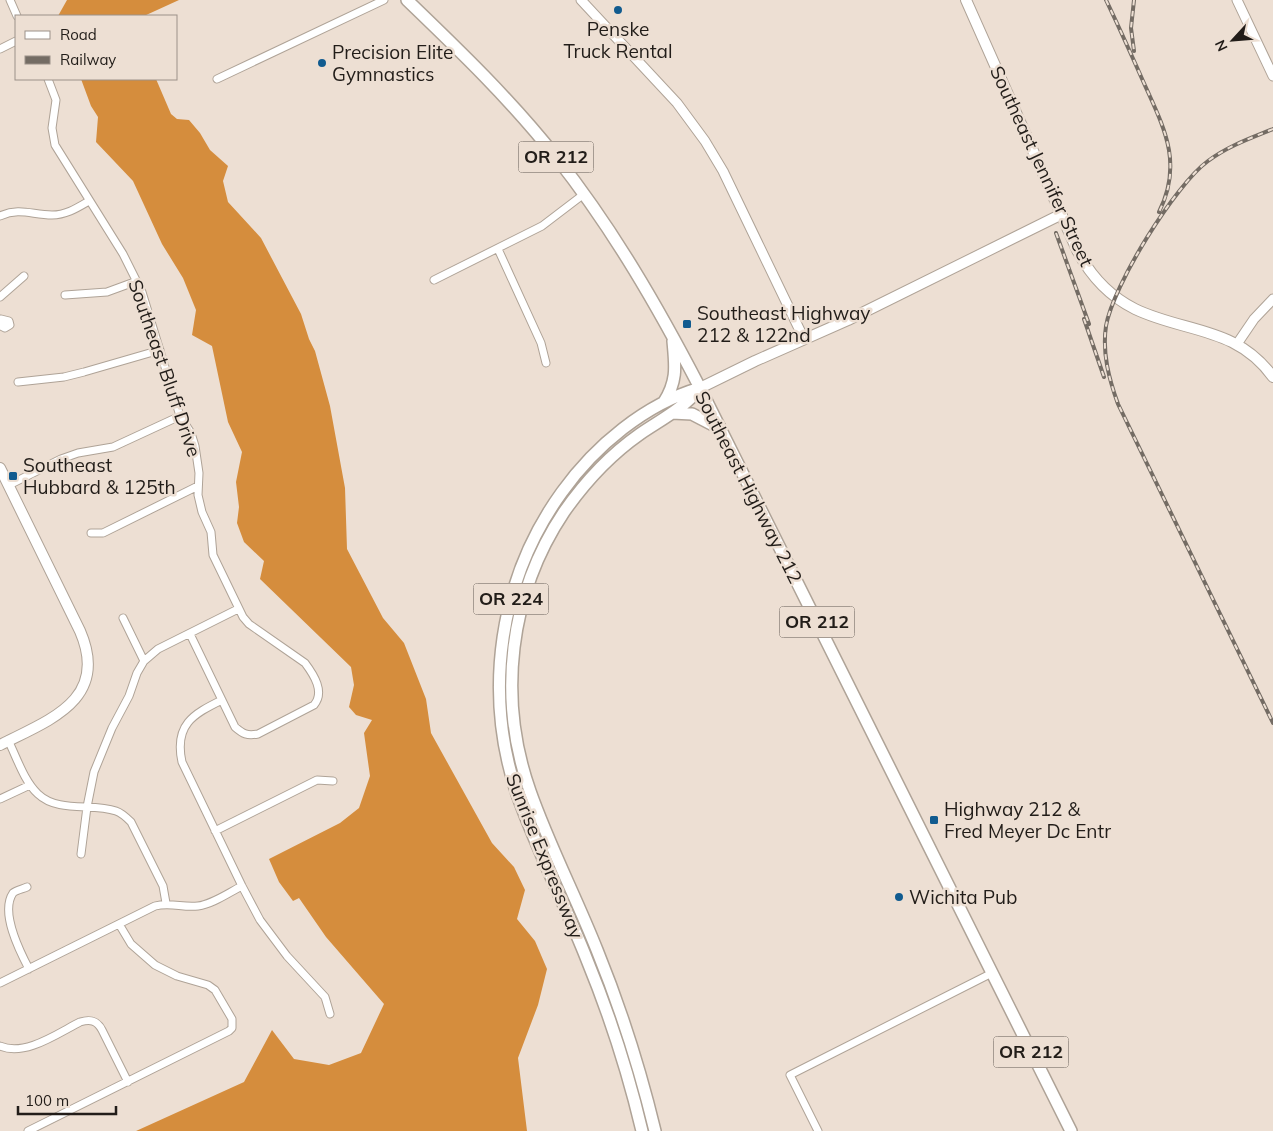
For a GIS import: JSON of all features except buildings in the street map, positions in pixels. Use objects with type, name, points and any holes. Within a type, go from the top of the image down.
[{"type":"main road","name":"Southeast Highway 212","points":[[407,0],[500,92],[541,139],[584,194],[634,268],[721,428],[1070,1131]]},
{"type":"main road","name":"Southeast Jennifer Street","points":[[966,0],[1081,257],[1097,281],[1118,299],[1150,315],[1216,334],[1237,344],[1257,359],[1273,377]]},
{"type":"main road","points":[[700,388],[755,361],[848,320],[1062,214]]},
{"type":"main road","name":"OR 224","points":[[664,402],[674,385],[676,375],[673,337]]},
{"type":"main road","name":"Sunrise Expressway","points":[[642,1131],[611,1022],[587,959],[529,826],[517,793],[503,735],[498,679],[502,641],[512,590],[527,553],[547,514],[567,484],[594,455],[622,431],[664,402],[683,393],[700,388]]},
{"type":"main road","name":"Sunrise Expressway","points":[[655,1131],[639,1071],[616,999],[529,790],[514,729],[512,673],[514,640],[524,596],[536,564],[558,523],[578,494],[610,459],[639,434],[689,402],[700,388]]},
{"type":"main road","points":[[672,413],[692,414],[721,428]]},
{"type":"main road","points":[[0,468],[84,638],[88,667],[82,686],[73,702],[65,710],[4,743]]},
{"type":"street","points":[[10,0],[18,15]]},
{"type":"street","points":[[217,79],[384,0]]},
{"type":"street","points":[[582,0],[677,103],[706,141],[723,171],[804,339]]},
{"type":"street","points":[[1236,0],[1273,76]]},
{"type":"street","points":[[0,49],[15,42]]},
{"type":"street","name":"Southeast Bluff Drive","points":[[48,80],[56,100],[52,128],[55,145],[123,254],[146,302],[180,416],[195,446],[202,512],[211,532],[213,555],[238,609],[249,624],[305,663],[318,686],[319,695],[314,705],[258,734],[249,736],[242,734],[235,727],[222,700]]},
{"type":"street","points":[[434,280],[542,226],[584,194]]},
{"type":"street","points":[[0,216],[21,211],[57,215],[76,209],[89,201]]},
{"type":"street","points":[[498,249],[540,343],[546,363]]},
{"type":"street","points":[[0,297],[24,276]]},
{"type":"street","points":[[65,295],[107,292],[137,281]]},
{"type":"street","points":[[1237,344],[1254,319],[1273,299]]},
{"type":"street","points":[[18,382],[64,377],[160,350]]},
{"type":"street","points":[[9,485],[61,459],[78,453],[113,447],[180,416]]},
{"type":"street","points":[[91,533],[103,533],[198,486]]},
{"type":"street","points":[[81,854],[87,807],[98,760],[112,728],[125,706],[137,673],[144,661],[158,649],[238,609]]},
{"type":"street","points":[[124,618],[144,661]]},
{"type":"street","points":[[190,634],[222,700],[195,714],[188,720],[180,747],[182,762],[242,886],[272,938],[325,997],[330,1014]]},
{"type":"street","points":[[4,743],[30,784],[40,796],[50,802],[116,811],[132,822],[163,886],[166,904]]},
{"type":"street","points":[[215,831],[317,780],[333,781]]},
{"type":"street","points":[[0,799],[30,784]]},
{"type":"street","points":[[0,984],[155,906],[166,904],[189,906],[204,904],[242,886]]},
{"type":"street","points":[[27,887],[13,893],[7,903],[5,914],[8,929],[28,969]]},
{"type":"street","points":[[28,1131],[229,1031],[233,1025],[232,1019],[215,990],[208,985],[177,976],[155,965],[132,944],[119,924]]},
{"type":"street","points":[[818,1131],[790,1075],[992,973]]},
{"type":"street","points":[[0,1046],[13,1050],[24,1048],[80,1022],[86,1020],[94,1021],[102,1030],[128,1082]]},
{"type":"shaded area","points":[[67,0],[179,0],[146,15],[59,15]]},
{"type":"shaded area","points":[[81,80],[156,80],[171,114],[177,119],[189,120],[200,133],[210,150],[228,166],[223,181],[228,202],[261,238],[301,314],[315,351],[330,406],[345,488],[347,549],[383,618],[404,643],[426,699],[431,733],[492,843],[514,867],[525,890],[517,919],[535,941],[547,969],[538,1005],[518,1058],[527,1131],[136,1131],[244,1082],[272,1030],[294,1059],[329,1065],[361,1053],[384,1004],[326,937],[299,898],[293,901],[279,882],[269,859],[340,823],[359,808],[370,776],[364,733],[372,720],[356,715],[349,707],[354,685],[351,667],[260,579],[264,561],[244,542],[237,523],[239,507],[236,482],[242,452],[228,422],[212,346],[192,335],[196,310],[183,278],[162,244],[133,181],[96,142],[98,117],[91,106]]},
{"type":"railway","points":[[1106,0],[1157,113],[1168,145],[1170,177],[1159,212]]},
{"type":"railway","points":[[1134,0],[1131,28],[1134,51]]},
{"type":"railway","points":[[1273,129],[1240,143],[1208,161],[1194,173],[1179,191],[1147,237],[1120,286],[1111,308],[1105,336],[1109,375],[1118,404],[1273,723]]},
{"type":"railway","points":[[1056,233],[1089,324]]},
{"type":"railway","points":[[1084,319],[1104,377]]},
{"type":"place","name":"Penske Truck Rental","points":[[618,10]]},
{"type":"place","name":"Precision Elite Gymnastics","points":[[322,63]]},
{"type":"place","name":"Southeast Highway 212 & 122nd","points":[[687,324]]},
{"type":"place","name":"Southeast Hubbard & 125th","points":[[13,476]]},
{"type":"place","name":"Highway 212 & Fred Meyer Dc Entr","points":[[934,820]]},
{"type":"place","name":"Wichita Pub","points":[[899,897]]}]
